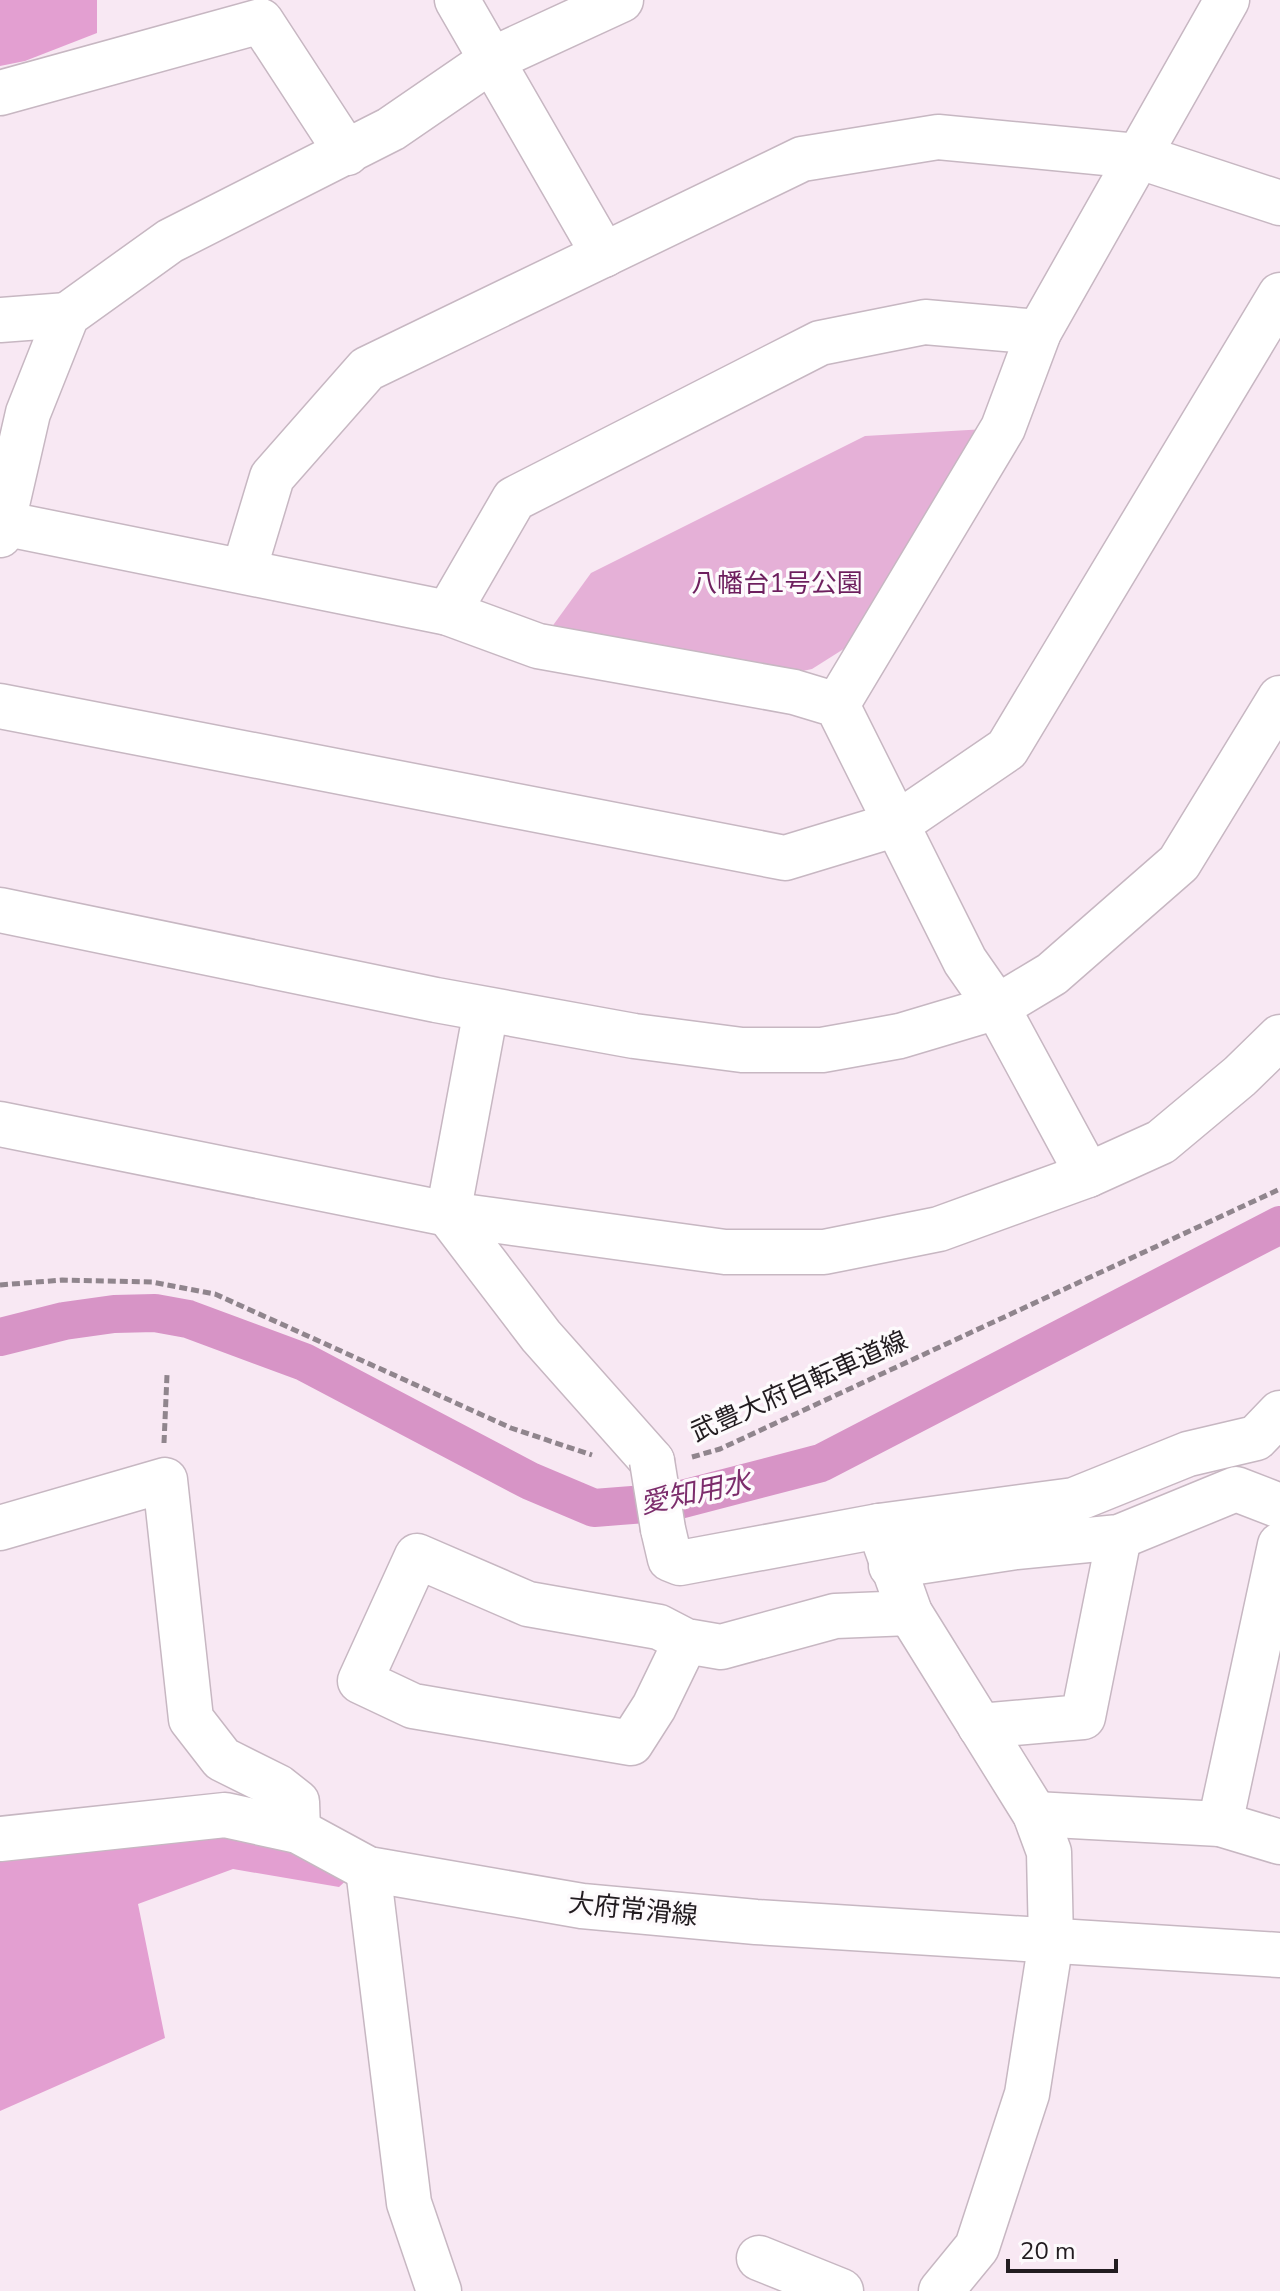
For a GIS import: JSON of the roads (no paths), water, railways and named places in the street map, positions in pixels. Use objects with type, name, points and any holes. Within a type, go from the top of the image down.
[{"type":"street","points":[[457,0],[604,255]]},
{"type":"street","points":[[0,320],[67,315],[170,241],[391,129],[493,59],[621,0]]},
{"type":"street","points":[[837,705],[1003,428],[1039,332],[1227,0]]},
{"type":"street","points":[[0,93],[261,21],[347,153]]},
{"type":"street","points":[[244,570],[272,477],[367,369],[802,159],[938,137],[1137,156],[1280,203]]},
{"type":"street","points":[[0,706],[785,858],[897,824],[1007,749],[1280,295]]},
{"type":"street","points":[[67,315],[28,413],[1,529],[244,570],[448,613],[538,646],[794,692],[837,705],[965,961],[997,1007],[1088,1175]]},
{"type":"street","points":[[448,613],[514,499],[820,343],[925,322],[1039,332]]},
{"type":"street","points":[[0,910],[486,1010],[634,1036],[726,1048],[822,1050],[900,1036],[997,1007],[1052,974],[1179,863],[1280,698]]},
{"type":"street","points":[[486,1010],[448,1214],[541,1336],[666,1460],[663,1529],[670,1559],[680,1563],[885,1546],[1016,1547],[1119,1537],[1236,1489],[1280,1506]]},
{"type":"street","points":[[0,1124],[448,1214],[725,1252],[824,1252],[939,1229],[1088,1175],[1161,1142],[1240,1076],[1280,1037]]},
{"type":"street","points":[[885,1546],[1074,1500],[1188,1454],[1256,1438],[1280,1413]]},
{"type":"street","points":[[0,1528],[165,1480],[191,1719],[222,1759],[278,1787],[297,1802],[298,1831]]},
{"type":"street","points":[[980,1726],[1083,1717],[1119,1537]]},
{"type":"street","points":[[1220,1824],[1266,1675],[1280,1545]]},
{"type":"street","points":[[885,1546],[910,1613],[1035,1814],[1049,1852],[1051,1941],[1027,2094],[977,2247],[941,2291]]},
{"type":"street","points":[[686,1641],[654,1707],[631,1743],[413,1706],[360,1681],[417,1556],[528,1604],[659,1627],[686,1641],[721,1647],[835,1616],[910,1613]]},
{"type":"street","points":[[1035,1814],[1220,1824],[1280,1842]]},
{"type":"street","name":"大府常滑線","points":[[0,1839],[225,1815],[298,1831],[368,1869],[582,1906],[756,1922],[1280,1955]]},
{"type":"street","points":[[368,1869],[409,2203],[439,2291]]},
{"type":"street","points":[[759,2258],[841,2291]]},
{"type":"waterway","name":"愛知用水","points":[[0,1337],[64,1321],[114,1314],[155,1313],[188,1319],[304,1362],[530,1481],[594,1508],[671,1502],[821,1463],[1280,1225]]},
{"type":"park label","name":"八幡台1号公園","points":[[777,583]]}]
